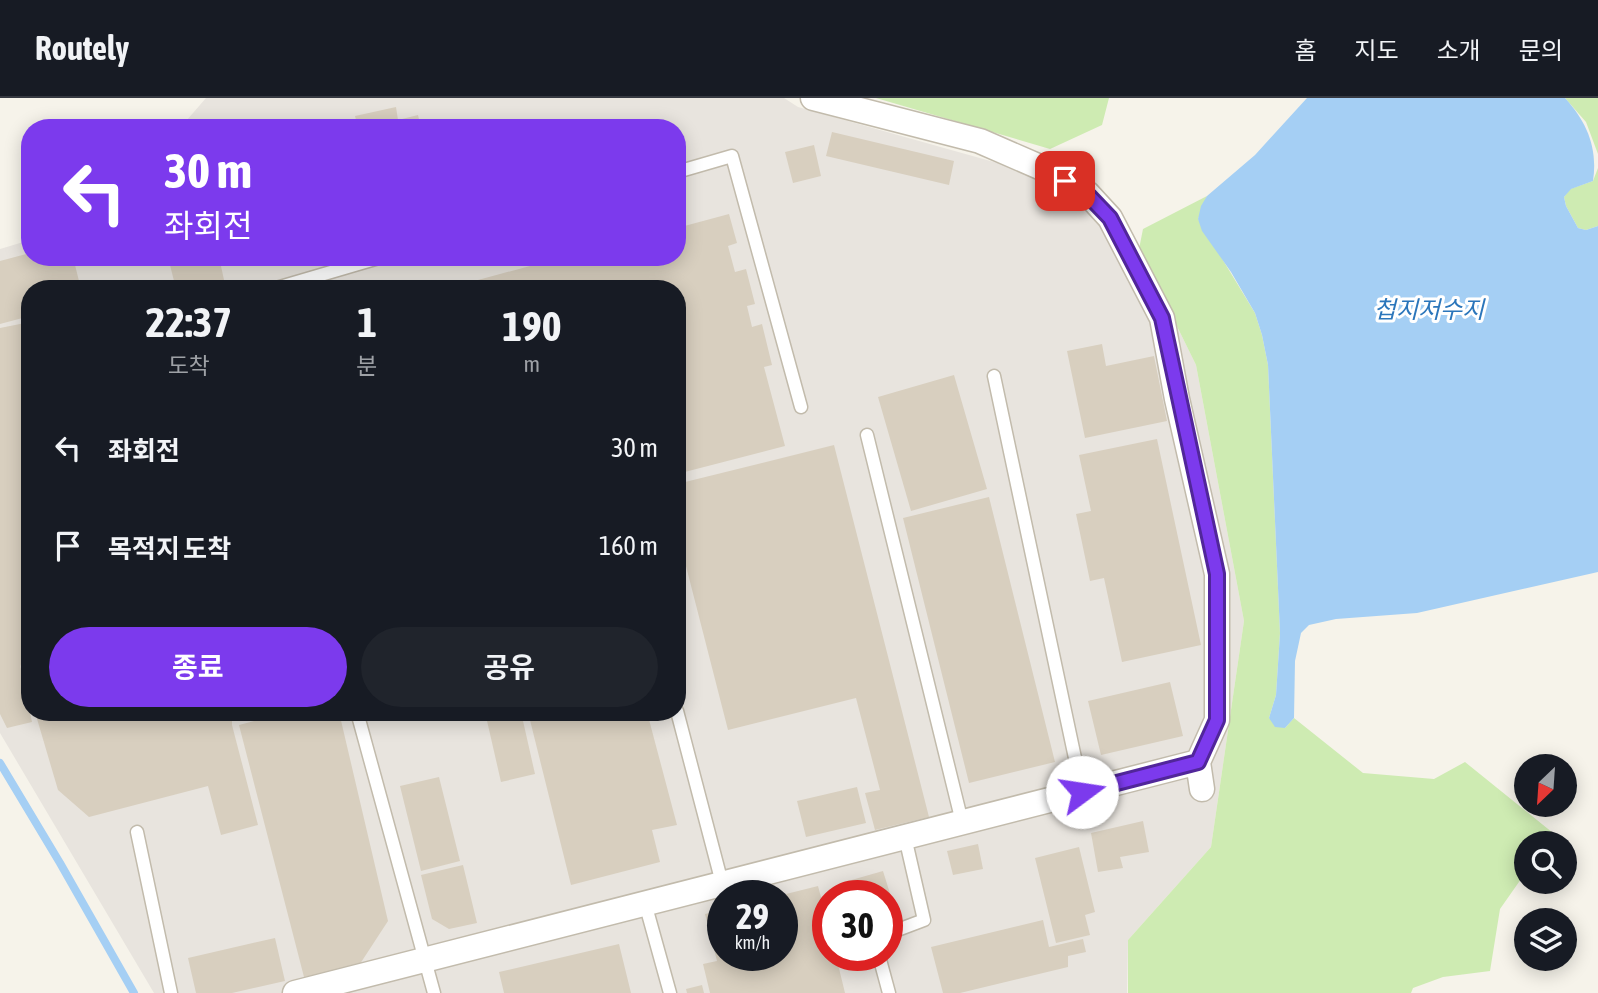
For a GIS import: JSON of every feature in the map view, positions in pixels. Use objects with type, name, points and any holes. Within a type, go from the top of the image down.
[{"type":"street","points":[[813,98],[980,141],[1042,168],[1087,194],[1110,218],[1162,318],[1217,574],[1217,720],[1198,762],[1202,789]]},
{"type":"street","points":[[734,880],[1198,762]]},
{"type":"street","points":[[295,993],[707,887]]},
{"type":"lane","points":[[686,169],[732,156],[801,407]]},
{"type":"lane","points":[[304,280],[351,266]]},
{"type":"lane","points":[[994,376],[1082,792]]},
{"type":"lane","points":[[867,435],[962,822]]},
{"type":"lane","points":[[360,721],[434,993]]},
{"type":"lane","points":[[680,721],[721,880]]},
{"type":"lane","points":[[137,832],[171,993]]},
{"type":"lane","points":[[903,928],[924,920],[905,837]]},
{"type":"lane","points":[[645,903],[670,993]]},
{"type":"lane","points":[[883,971],[889,993]]},
{"type":"shaded area","points":[[206,98],[784,98],[798,107],[1026,171],[1139,249],[1196,365],[1244,621],[1211,847],[1128,940],[1127,993],[154,993],[0,733],[0,249],[21,243],[21,266],[686,266],[686,119],[188,119]]},
{"type":"green space","points":[[876,98],[1109,98],[1102,125],[1050,149]]},
{"type":"green space","points":[[1565,98],[1598,98],[1598,154],[1586,122]]},
{"type":"green space","points":[[1598,168],[1598,226],[1586,230],[1578,228],[1564,197],[1570,189],[1593,181]]},
{"type":"green space","points":[[1207,196],[1198,219],[1255,313],[1262,335],[1268,365],[1280,633],[1276,695],[1269,718],[1285,728],[1294,718],[1363,773],[1434,779],[1465,762],[1514,802],[1514,817],[1533,817],[1551,831],[1514,831],[1514,889],[1500,909],[1490,971],[1443,977],[1413,988],[1411,993],[1128,993],[1128,940],[1211,847],[1244,621],[1196,365],[1139,249],[1143,229]]},
{"type":"water","name":"첩지저수지","points":[[1307,98],[1565,98],[1579,116],[1592,147],[1593,181],[1571,189],[1564,197],[1578,228],[1586,230],[1598,226],[1598,572],[1417,613],[1336,619],[1309,625],[1301,633],[1295,661],[1294,718],[1285,728],[1275,727],[1269,718],[1276,695],[1280,633],[1268,365],[1255,313],[1202,231],[1198,219],[1207,196],[1255,155]]},
{"type":"building","points":[[396,107],[398,119],[356,119],[355,116]]},
{"type":"building","points":[[418,115],[419,119],[402,119]]},
{"type":"building","points":[[832,132],[954,161],[949,185],[826,156]]},
{"type":"building","points":[[814,145],[821,176],[793,183],[785,152]]},
{"type":"building","points":[[729,214],[737,243],[728,246],[735,272],[746,269],[755,304],[747,306],[752,327],[762,324],[772,365],[764,367],[785,446],[686,472],[686,280],[478,280],[530,266],[686,266],[686,226]]},
{"type":"building","points":[[21,255],[21,266],[75,266],[79,280],[21,280],[21,318],[0,324],[0,261]]},
{"type":"building","points":[[170,266],[221,266],[224,280],[174,280]]},
{"type":"building","points":[[21,324],[21,721],[32,722],[7,728],[0,714],[0,328]]},
{"type":"building","points":[[1102,344],[1106,366],[1154,356],[1167,421],[1085,438],[1067,351]]},
{"type":"building","points":[[954,375],[987,489],[911,511],[878,397]]},
{"type":"building","points":[[1157,439],[1201,645],[1122,662],[1104,578],[1090,581],[1076,514],[1091,511],[1079,455]]},
{"type":"building","points":[[834,445],[929,817],[875,830],[865,793],[880,790],[856,698],[728,730],[686,566],[686,482]]},
{"type":"building","points":[[989,497],[1055,762],[969,783],[903,518]]},
{"type":"building","points":[[1170,682],[1183,736],[1101,755],[1088,701]]},
{"type":"building","points":[[38,721],[232,721],[258,825],[221,835],[208,786],[89,817],[58,790]]},
{"type":"building","points":[[254,721],[341,721],[388,921],[358,967],[304,977],[239,725]]},
{"type":"building","points":[[487,721],[523,721],[535,774],[501,782]]},
{"type":"building","points":[[530,721],[649,721],[677,825],[652,830],[660,862],[571,885]]},
{"type":"building","points":[[439,777],[460,861],[421,871],[400,786]]},
{"type":"building","points":[[857,787],[866,823],[806,837],[797,801]]},
{"type":"building","points":[[1143,821],[1149,852],[1120,857],[1123,868],[1098,872],[1091,833]]},
{"type":"building","points":[[978,844],[983,869],[953,875],[947,851]]},
{"type":"building","points":[[1079,847],[1095,912],[1085,915],[1090,935],[1056,943],[1035,858]]},
{"type":"building","points":[[463,865],[477,923],[449,929],[432,919],[421,875]]},
{"type":"building","points":[[883,871],[886,880],[852,880]]},
{"type":"building","points":[[812,888],[812,971],[840,971],[845,993],[710,993],[703,964],[707,963],[707,971],[798,971],[798,891]]},
{"type":"building","points":[[1043,920],[1049,947],[1083,939],[1086,952],[1068,956],[1068,967],[960,993],[943,993],[931,947]]},
{"type":"building","points":[[275,938],[285,981],[232,993],[196,993],[188,958]]},
{"type":"building","points":[[619,944],[631,993],[504,993],[499,972]]},
{"type":"building","points":[[702,985],[704,993],[687,993],[686,989]]},
{"type":"waterway","points":[[0,763],[134,993]]},
{"type":"route","points":[[1065,181],[1087,194],[1110,218],[1162,318],[1217,574],[1217,720],[1198,762],[1082,792]]}]
